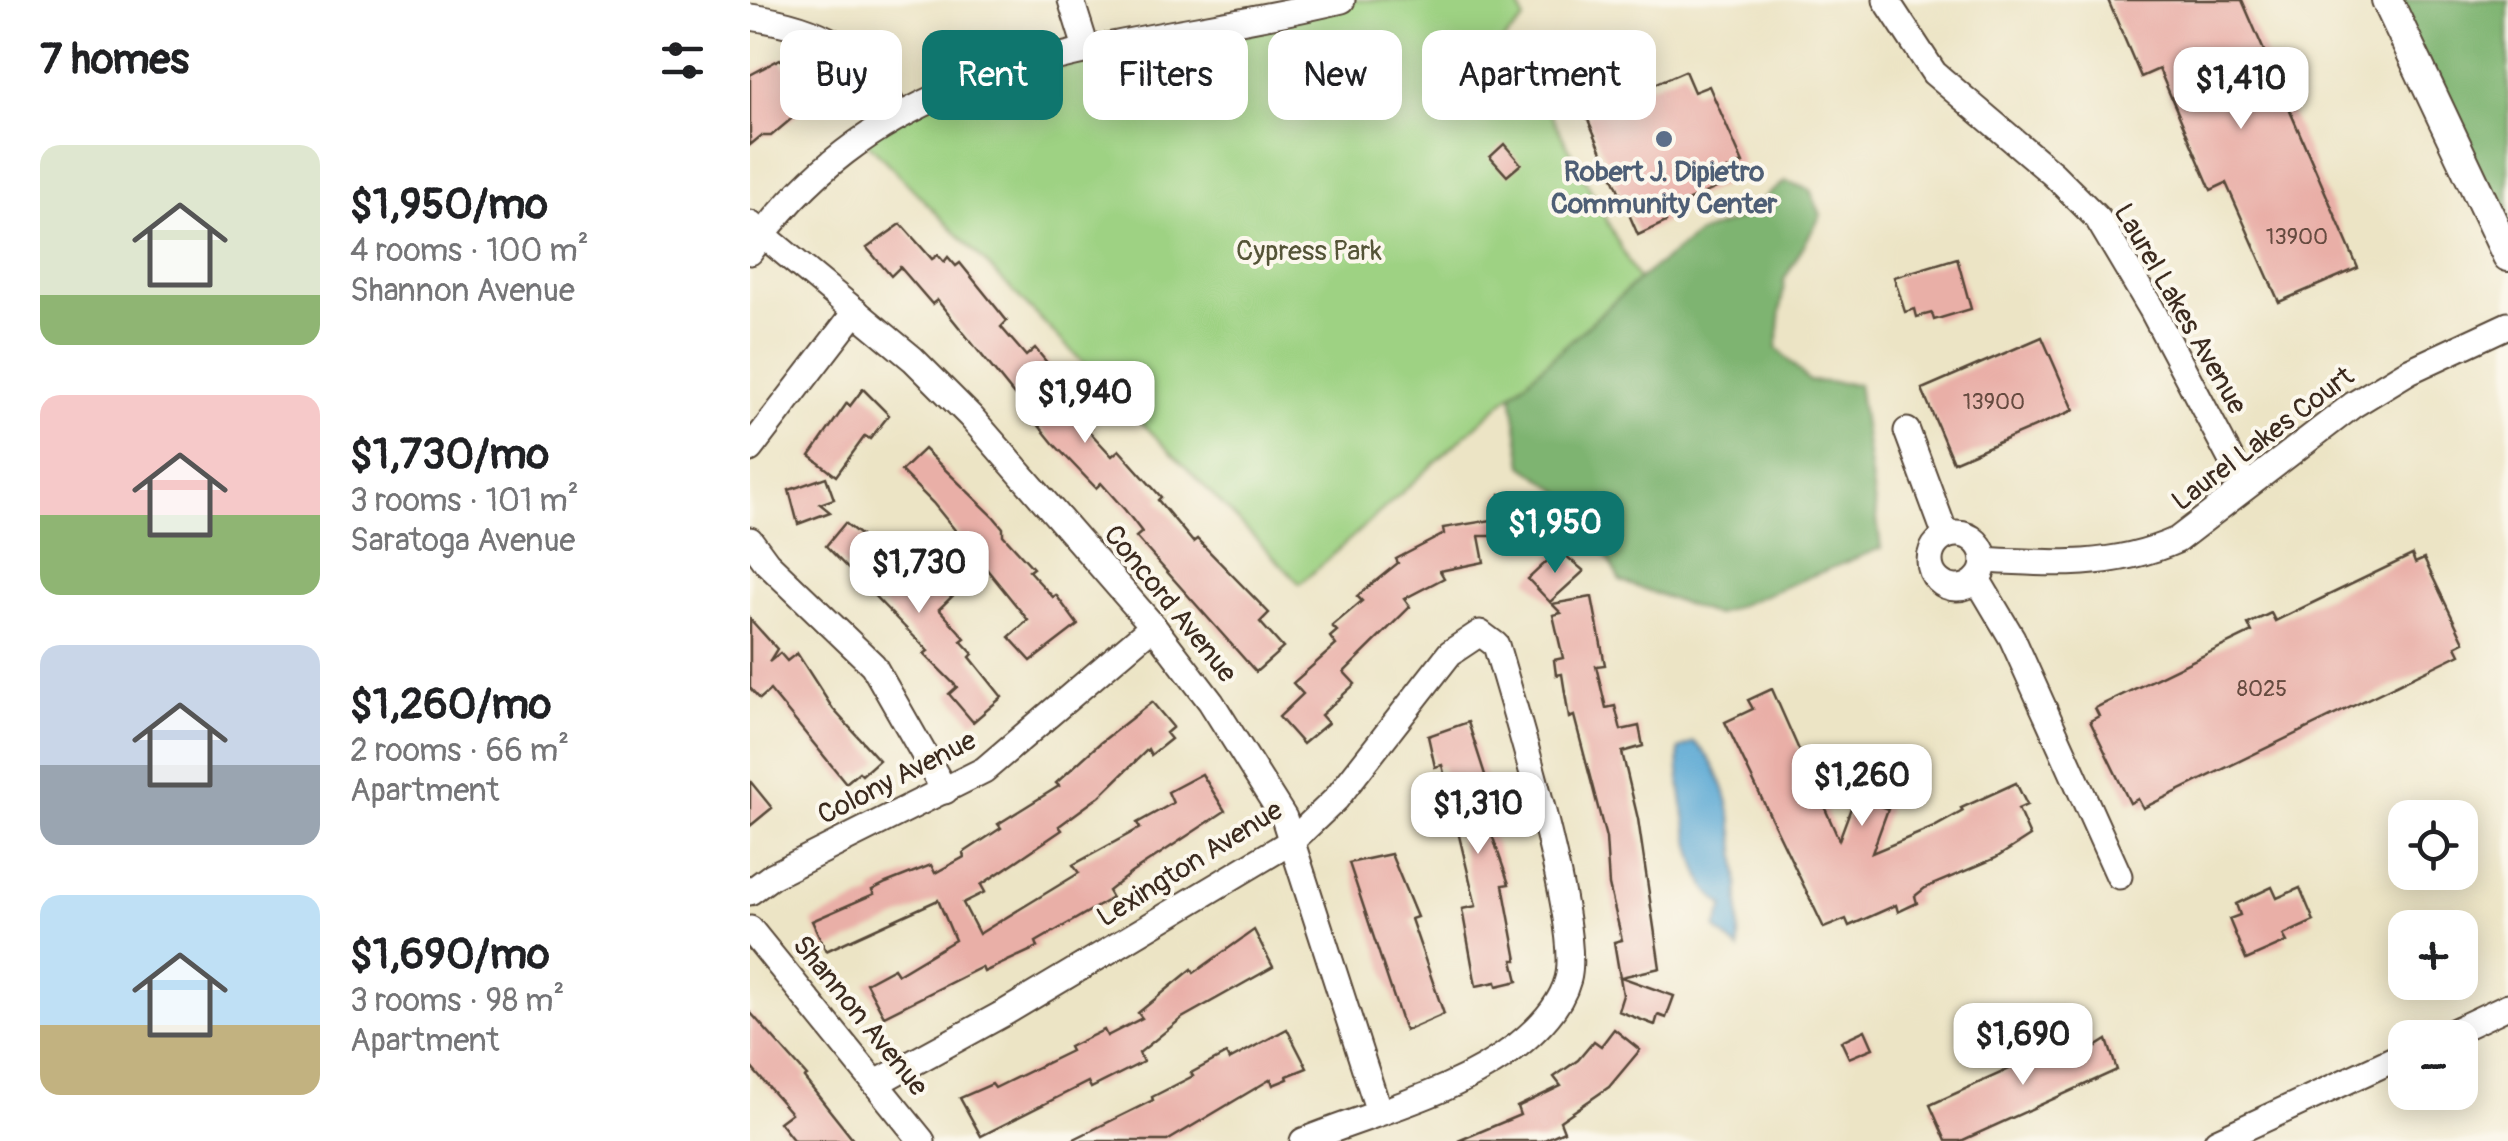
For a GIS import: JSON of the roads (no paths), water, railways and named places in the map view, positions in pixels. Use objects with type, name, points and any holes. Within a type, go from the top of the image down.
[{"type":"main road","points":[[2386,0],[2508,256]]},
{"type":"street","points":[[1071,0],[1083,38]]},
{"type":"street","points":[[1192,30],[1342,0]]},
{"type":"street","name":"Laurel Lakes Avenue","points":[[1896,3],[1934,73],[2053,174],[2098,219],[2244,486]]},
{"type":"street","points":[[750,17],[788,22],[809,30]]},
{"type":"street","points":[[902,112],[1007,69],[1083,52]]},
{"type":"street","points":[[754,237],[822,170],[888,120]]},
{"type":"street","name":"Concord Avenue","points":[[754,237],[856,310],[971,416],[1154,626],[1242,745],[1284,818],[1379,1112]]},
{"type":"street","points":[[750,449],[856,310]]},
{"type":"street","name":"Laurel Lakes Court","points":[[1946,536],[1932,552],[1932,572],[1948,587],[1969,586],[1981,570],[2090,564],[2147,552],[2193,531],[2244,486],[2353,405],[2409,371],[2508,326]]},
{"type":"street","points":[[1907,431],[1946,536],[1956,534],[1976,541],[1981,570],[2119,876]]},
{"type":"street","points":[[750,540],[872,665],[946,791]]},
{"type":"street","name":"Colony Avenue","points":[[750,892],[772,876],[946,791],[999,760],[1154,626]]},
{"type":"street","name":"Lexington Avenue","points":[[878,1082],[1006,1012],[1292,841],[1336,799],[1450,653],[1480,633],[1496,645],[1520,727],[1570,941],[1569,976],[1551,1012],[1516,1046],[1455,1082],[1379,1112]]},
{"type":"street","name":"Shannon Avenue","points":[[750,929],[878,1082],[922,1141]]},
{"type":"street","points":[[2478,1020],[2508,1006]]},
{"type":"street","points":[[2217,1141],[2388,1062]]},
{"type":"street","points":[[1303,1141],[1379,1112]]},
{"type":"water","points":[[1694,742],[1710,760],[1730,810],[1738,869],[1739,950],[1716,929],[1724,906],[1707,889],[1690,842],[1679,749]]},
{"type":"place","name":"Robert J. Dipietro Community Center","points":[[1664,139]]},
{"type":"park label","name":"Cypress Park","points":[[1309,251]]}]
